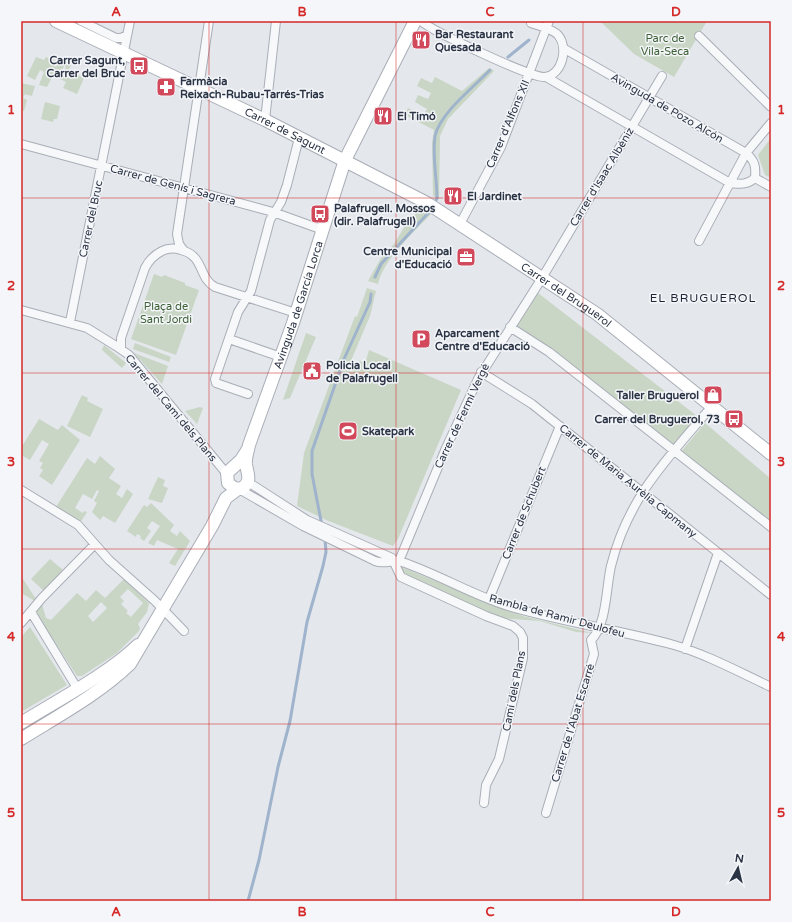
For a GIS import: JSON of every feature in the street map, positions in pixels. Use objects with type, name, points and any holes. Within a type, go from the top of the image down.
[{"type":"street","name":"Carrer de Sagunt","points":[[56,21],[128,53],[345,160]]},
{"type":"street","name":"Carrer de Sagunt","points":[[81,21],[116,38],[128,53]]},
{"type":"street","name":"Carrer del Bruc","points":[[70,322],[102,166],[128,53],[127,35],[130,21]]},
{"type":"street","points":[[184,251],[178,244],[178,231],[209,21]]},
{"type":"street","points":[[265,120],[276,21]]},
{"type":"street","name":"Avinguda de García Lorca","points":[[237,480],[246,464],[248,449],[281,358],[345,160],[415,21]]},
{"type":"street","points":[[421,21],[437,32],[529,74],[546,77],[730,183],[749,183],[755,178],[771,187]]},
{"type":"street","points":[[532,22],[547,25],[558,34],[562,40],[562,60],[559,68],[552,75],[546,77]]},
{"type":"street","name":"Carrer d'Alfons XII","points":[[460,224],[501,147],[547,25]]},
{"type":"street","points":[[116,38],[124,38],[127,35]]},
{"type":"street","points":[[699,36],[771,107]]},
{"type":"street","name":"Avinguda de Pozo Alcón","points":[[563,48],[746,153],[753,159],[756,167],[755,178]]},
{"type":"street","name":"Carrer d'Isaac Albéniz","points":[[542,278],[662,76]]},
{"type":"street","points":[[699,241],[746,153],[771,123]]},
{"type":"street","points":[[248,394],[216,383],[215,377],[238,312],[251,291],[264,238],[274,212],[281,202],[287,185],[299,138]]},
{"type":"street","name":"Carrer de Genís i Sagrera","points":[[21,144],[274,212],[323,230]]},
{"type":"street","name":"Carrer del Bruguerol","points":[[345,160],[438,209],[597,314],[771,454]]},
{"type":"street","points":[[120,349],[121,338],[145,268],[152,258],[174,243],[178,231]]},
{"type":"street","points":[[165,250],[184,251],[190,253],[198,261],[206,280],[212,285],[246,298],[296,313]]},
{"type":"street","name":"Carrer de Fermí Vergé","points":[[395,560],[481,372],[542,278]]},
{"type":"street","name":"Carrer del Camí dels Plans","points":[[21,310],[70,322],[87,328],[120,349],[142,370],[226,473],[237,480]]},
{"type":"street","points":[[510,327],[549,352],[771,527]]},
{"type":"street","points":[[229,339],[281,358]]},
{"type":"street","name":"Carrer de Maria Aurèlia Capmany","points":[[481,372],[516,393],[560,426],[771,595]]},
{"type":"street","points":[[598,632],[611,566],[620,535],[642,492],[673,451],[712,406]]},
{"type":"street","name":"Carrer de Schubert","points":[[489,600],[560,426]]},
{"type":"street","points":[[21,739],[82,701],[118,675],[130,664],[212,526],[237,480]]},
{"type":"street","name":"Rambla de Ramir Deulofeu","points":[[237,480],[307,520],[395,560],[489,600],[598,632],[685,649],[719,662],[771,686]]},
{"type":"street","name":"Rambla de Ramir Deulofeu","points":[[237,480],[316,532],[382,563],[395,560]]},
{"type":"street","points":[[21,490],[78,525],[95,544],[184,631]]},
{"type":"street","points":[[21,623],[95,544]]},
{"type":"street","points":[[685,649],[718,553]]},
{"type":"street","name":"Camí dels Plans","points":[[395,560],[396,569],[401,576],[486,616],[512,626],[520,632],[523,638],[523,658],[508,724],[496,769],[486,786],[484,804]]},
{"type":"street","points":[[31,612],[77,688]]},
{"type":"street","name":"Carrer de l'Abat Escarré","points":[[546,813],[570,729],[584,692],[594,651],[591,640],[598,632]]},
{"type":"street","points":[[21,723],[120,659],[146,637]]},
{"type":"green space","name":"Parc de Vila-Seca","points":[[600,21],[707,21],[674,77],[634,54]]},
{"type":"green space","points":[[36,57],[44,60],[46,57],[56,61],[54,66],[56,67],[61,57],[68,60],[67,63],[71,65],[69,69],[71,72],[84,78],[77,94],[63,88],[66,82],[60,79],[66,67],[64,66],[59,78],[53,75],[47,87],[39,85],[44,72],[40,70],[35,80],[27,76]]},
{"type":"green space","points":[[489,68],[494,71],[448,119],[440,136],[439,199],[433,196],[432,143],[434,130],[405,115],[408,108],[423,116],[427,109],[415,102],[418,95],[428,99],[431,93],[417,86],[421,78],[432,83],[435,77],[462,91]]},
{"type":"green space","points":[[21,83],[35,86],[32,96],[25,94],[23,98],[27,100],[24,111],[21,110]]},
{"type":"green space","points":[[45,102],[60,106],[57,119],[54,119],[53,122],[41,119]]},
{"type":"green space","points":[[771,138],[771,178],[765,175],[758,155]]},
{"type":"green space","points":[[422,207],[431,214],[392,256],[381,275],[378,284],[368,281],[381,258],[394,244],[406,224]]},
{"type":"green space","name":"Plaça de Sant Jordi","points":[[154,274],[162,277],[164,275],[199,290],[176,355],[131,339]]},
{"type":"green space","points":[[367,288],[376,291],[370,316],[347,370],[352,372],[360,361],[365,364],[369,350],[461,390],[398,539],[393,546],[326,520],[297,506],[304,453],[355,316],[357,317]]},
{"type":"green space","points":[[538,293],[697,416],[673,447],[515,327]]},
{"type":"green space","points":[[306,333],[316,337],[290,398],[283,400]]},
{"type":"green space","points":[[135,343],[171,357],[169,362],[133,349]]},
{"type":"green space","points":[[104,345],[126,363],[122,368],[102,350]]},
{"type":"green space","points":[[134,353],[168,366],[162,384]]},
{"type":"green space","points":[[82,395],[88,398],[87,401],[103,409],[90,437],[67,426]]},
{"type":"green space","points":[[200,407],[203,408],[197,424],[185,411]]},
{"type":"green space","points":[[39,419],[58,430],[62,425],[80,440],[52,485],[39,476],[43,470],[40,468],[43,463],[39,461],[49,444],[42,440],[30,460],[21,455],[21,448]]},
{"type":"green space","points":[[705,423],[771,479],[771,525],[680,453]]},
{"type":"green space","points":[[100,456],[115,469],[109,478],[121,486],[116,494],[122,498],[127,489],[133,494],[115,523],[103,516],[100,520],[92,512],[97,503],[94,501],[99,491],[97,490],[92,499],[83,494],[75,508],[83,513],[84,511],[87,512],[80,523],[56,507],[87,458],[95,464]]},
{"type":"green space","points":[[158,477],[165,480],[163,486],[168,488],[162,503],[148,499]]},
{"type":"green space","points":[[151,503],[174,525],[170,531],[177,536],[180,531],[190,541],[175,566],[169,563],[178,549],[157,540],[154,546],[148,543],[160,526],[152,521],[147,528],[151,531],[144,541],[140,538],[141,536],[137,534],[136,537],[127,531],[144,505],[147,507]]},
{"type":"green space","points":[[50,559],[63,570],[44,591],[31,579]]},
{"type":"green space","points":[[401,567],[523,616],[592,633],[576,632],[540,621],[498,618],[405,576]]},
{"type":"green space","points":[[21,576],[36,599],[35,601],[21,593]]},
{"type":"green space","points":[[124,579],[149,603],[147,612],[138,624],[140,628],[139,631],[117,653],[82,676],[77,676],[37,615],[36,610],[42,604],[46,618],[51,620],[77,593],[86,601],[96,590],[105,598]],"holes":[[[128,589],[143,603],[131,617],[126,613],[128,611],[121,604],[124,601],[120,597]],[[101,602],[107,608],[93,622],[88,616]]]},
{"type":"green space","points":[[30,627],[67,685],[21,712],[21,637]]},
{"type":"waterway","points":[[508,57],[529,40]]},
{"type":"waterway","points":[[434,205],[437,198],[434,144],[438,127],[450,109],[490,70]]},
{"type":"waterway","points":[[375,277],[381,264],[431,210]]},
{"type":"waterway","points":[[322,526],[312,474],[312,451],[344,359],[370,302],[371,294]]},
{"type":"waterway","points":[[248,901],[259,860],[278,767],[290,721],[307,622],[326,552],[325,539]]},
{"type":"place","name":"Bar Restaurant Quesada","points":[[421,40]]},
{"type":"place","name":"Carrer Sagunt, Carrer del Bruc","points":[[139,66]]},
{"type":"place","name":"Farmàcia Reixach-Rubau-Tarrés-Trias","points":[[166,87]]},
{"type":"place","name":"El Timó","points":[[383,116]]},
{"type":"place","name":"El Jardinet","points":[[453,196]]},
{"type":"place","name":"Palafrugell. Mossos (dir. Palafrugell)","points":[[320,214]]},
{"type":"place","name":"Centre Municipal d'Educació","points":[[466,257]]},
{"type":"place","name":"Aparcament Centre d'Educació","points":[[421,339]]},
{"type":"place","name":"Policia Local de Palafrugell","points":[[312,371]]},
{"type":"place","name":"Taller Bruguerol","points":[[713,395]]},
{"type":"place","name":"Carrer del Bruguerol, 73","points":[[734,419]]},
{"type":"place","name":"Skatepark","points":[[348,431]]},
{"type":"district","name":"EL BRUGUEROL","points":[[703,298]]}]
